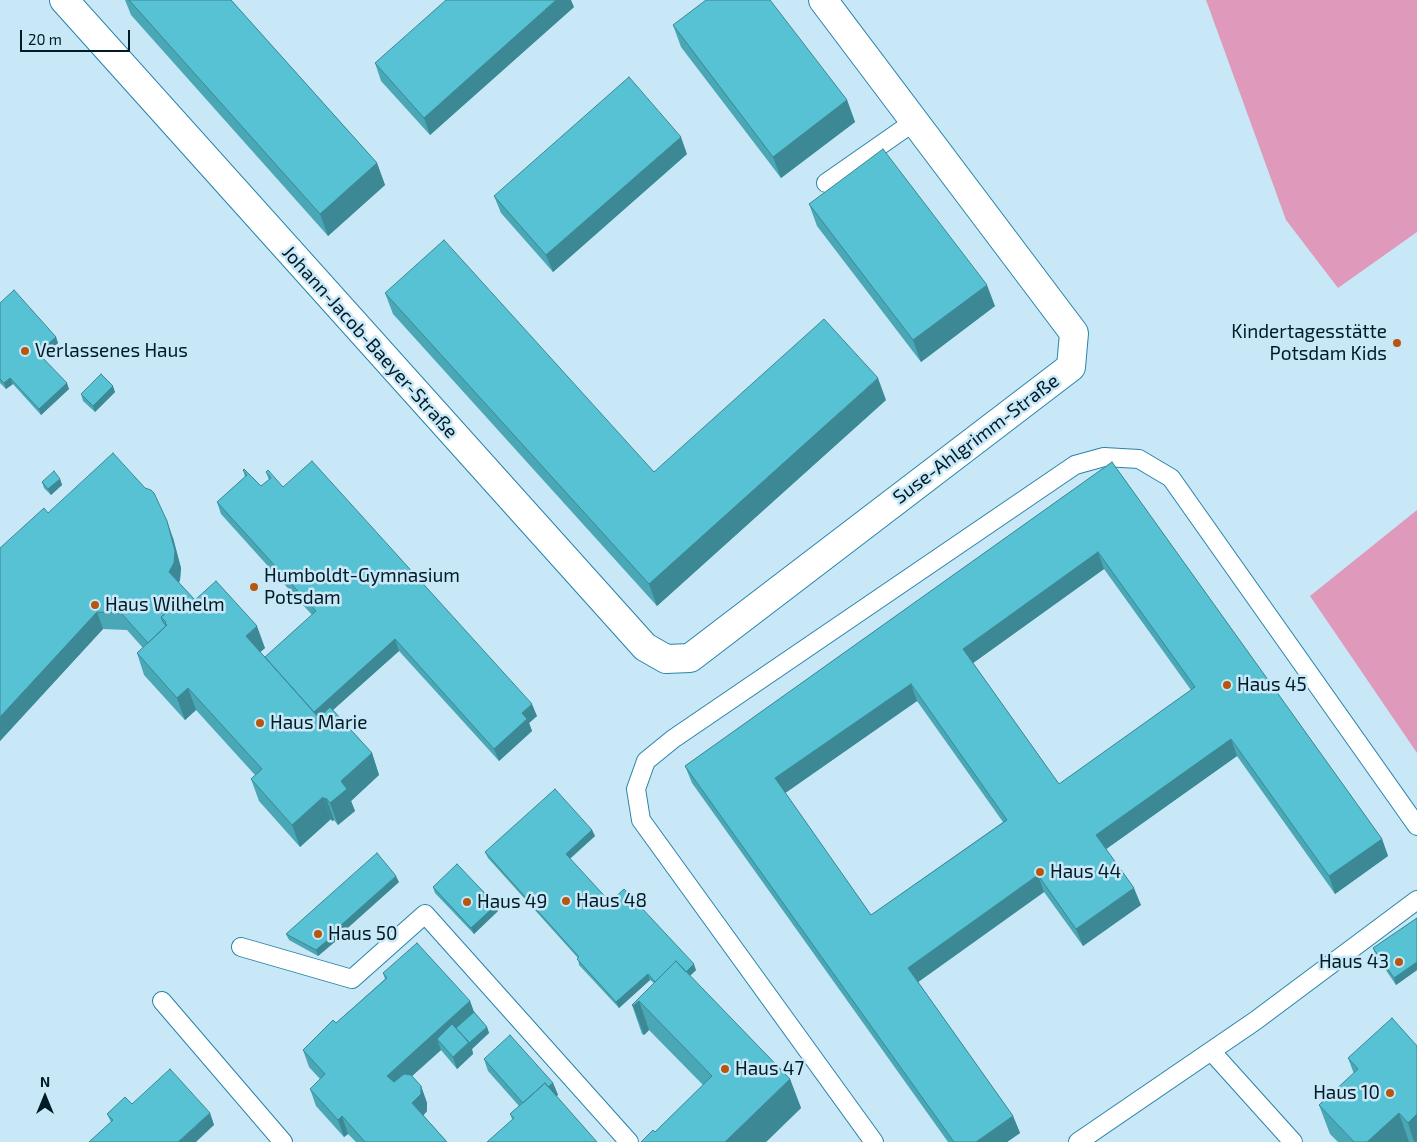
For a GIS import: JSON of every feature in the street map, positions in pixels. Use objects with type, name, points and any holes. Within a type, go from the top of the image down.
[{"type":"street","name":"Johann-Jacob-Baeyer-Straße","points":[[64,0],[645,647],[666,659],[690,658]]},
{"type":"street","name":"Suse-Ahlgrimm-Straße","points":[[690,658],[1071,367],[1074,333],[823,0]]},
{"type":"lane","points":[[826,183],[915,121]]},
{"type":"lane","points":[[874,1142],[641,820],[636,789],[646,761],[673,739],[1075,464],[1104,456],[1139,459],[1171,478],[1417,826]]},
{"type":"lane","points":[[1078,1142],[1212,1052],[1417,900]]},
{"type":"lane","points":[[240,947],[352,979],[425,914],[630,1142]]},
{"type":"lane","points":[[162,1001],[283,1142]]},
{"type":"lane","points":[[1212,1052],[1293,1142]]},
{"type":"shaded area","points":[[1206,0],[1417,0],[1417,232],[1338,288],[1286,220]]},
{"type":"shaded area","points":[[1417,510],[1417,753],[1310,596]]},
{"type":"building","points":[[129,0],[231,0],[377,163],[320,214]]},
{"type":"building","points":[[446,0],[556,0],[424,118],[375,63]]},
{"type":"building","points":[[706,0],[770,0],[847,100],[773,157],[673,25]]},
{"type":"building","points":[[629,77],[681,137],[546,255],[494,196]]},
{"type":"building","points":[[883,149],[987,285],[913,340],[809,204]]},
{"type":"building","points":[[444,240],[654,472],[824,319],[878,378],[649,584],[385,293]]},
{"type":"building","name":"Verlassenes Haus","points":[[14,290],[56,337],[38,353],[67,383],[39,409],[10,378],[4,383],[0,379],[0,303]]},
{"type":"building","points":[[101,374],[113,386],[93,406],[81,394]]},
{"type":"building","name":"Haus Wilhelm","points":[[113,453],[145,488],[154,493],[167,521],[175,551],[174,563],[169,572],[195,600],[185,609],[178,602],[161,617],[166,626],[148,643],[121,613],[97,612],[0,717],[0,548],[44,508],[48,513]]},
{"type":"building","points":[[312,461],[532,704],[522,713],[527,719],[494,749],[395,639],[314,712],[265,657],[316,611],[217,502],[247,475],[244,469],[261,486],[271,478],[266,472],[268,470],[283,487]]},
{"type":"building","points":[[1112,462],[1382,839],[1329,876],[1231,739],[1096,835],[1134,888],[1076,929],[1038,875],[908,968],[1013,1116],[976,1142],[954,1142],[685,766]],"holes":[[[1098,552],[1195,687],[1059,784],[963,649]],[[911,684],[1007,820],[871,915],[775,778]]]},
{"type":"building","points":[[54,471],[60,479],[48,489],[42,482]]},
{"type":"building","name":"Haus Marie","points":[[216,581],[257,626],[246,636],[319,718],[330,707],[372,753],[341,781],[347,789],[330,803],[323,797],[292,825],[251,779],[262,769],[188,688],[177,698],[137,653],[167,625],[161,617],[178,602],[185,609]]},
{"type":"building","name":"Haus 48","points":[[555,789],[592,830],[566,854],[610,902],[624,889],[694,964],[686,972],[676,961],[655,982],[648,974],[616,1002],[577,959],[579,957],[485,852]]},
{"type":"building","points":[[377,853],[396,876],[339,927],[341,929],[316,950],[286,934]]},
{"type":"building","name":"Haus 49","points":[[457,864],[496,905],[471,928],[433,887]]},
{"type":"building","name":"Haus 43","points":[[1417,918],[1417,962],[1394,978],[1373,948]]},
{"type":"building","points":[[417,943],[470,1001],[387,1076],[394,1082],[404,1074],[411,1075],[421,1086],[421,1094],[412,1103],[447,1142],[365,1142],[342,1116],[338,1120],[310,1089],[325,1074],[303,1050],[333,1020],[336,1023],[387,978],[383,973]]},
{"type":"building","points":[[676,961],[790,1079],[725,1142],[641,1142],[653,1130],[655,1132],[712,1076],[639,1001],[632,1005]]},
{"type":"building","points":[[474,1012],[487,1027],[469,1043],[456,1028]]},
{"type":"building","points":[[1392,1018],[1417,1046],[1417,1114],[1408,1123],[1399,1113],[1367,1142],[1354,1142],[1319,1105],[1358,1069],[1348,1058]]},
{"type":"building","points":[[452,1024],[469,1042],[453,1057],[437,1039]]},
{"type":"building","points":[[510,1035],[553,1083],[548,1087],[545,1083],[523,1103],[484,1059]]},
{"type":"building","points":[[170,1069],[210,1113],[178,1142],[89,1142],[113,1120],[107,1114],[125,1097],[132,1104]]},
{"type":"building","points":[[545,1083],[597,1142],[487,1142],[514,1118],[510,1114]]},
{"type":"place","name":"Kindertagesstätte Potsdam Kids","points":[[1397,343]]},
{"type":"place","name":"Verlassenes Haus","points":[[25,351]]},
{"type":"place","name":"Humboldt-Gymnasium Potsdam","points":[[254,587]]},
{"type":"place","name":"Haus Wilhelm","points":[[95,605]]},
{"type":"place","name":"Haus 45","points":[[1227,685]]},
{"type":"place","name":"Haus Marie","points":[[260,723]]},
{"type":"place","name":"Haus 44","points":[[1040,872]]},
{"type":"place","name":"Haus 48","points":[[566,901]]},
{"type":"place","name":"Haus 49","points":[[467,902]]},
{"type":"place","name":"Haus 50","points":[[318,934]]},
{"type":"place","name":"Haus 43","points":[[1399,962]]},
{"type":"place","name":"Haus 47","points":[[725,1069]]},
{"type":"place","name":"Haus 10","points":[[1390,1093]]}]
